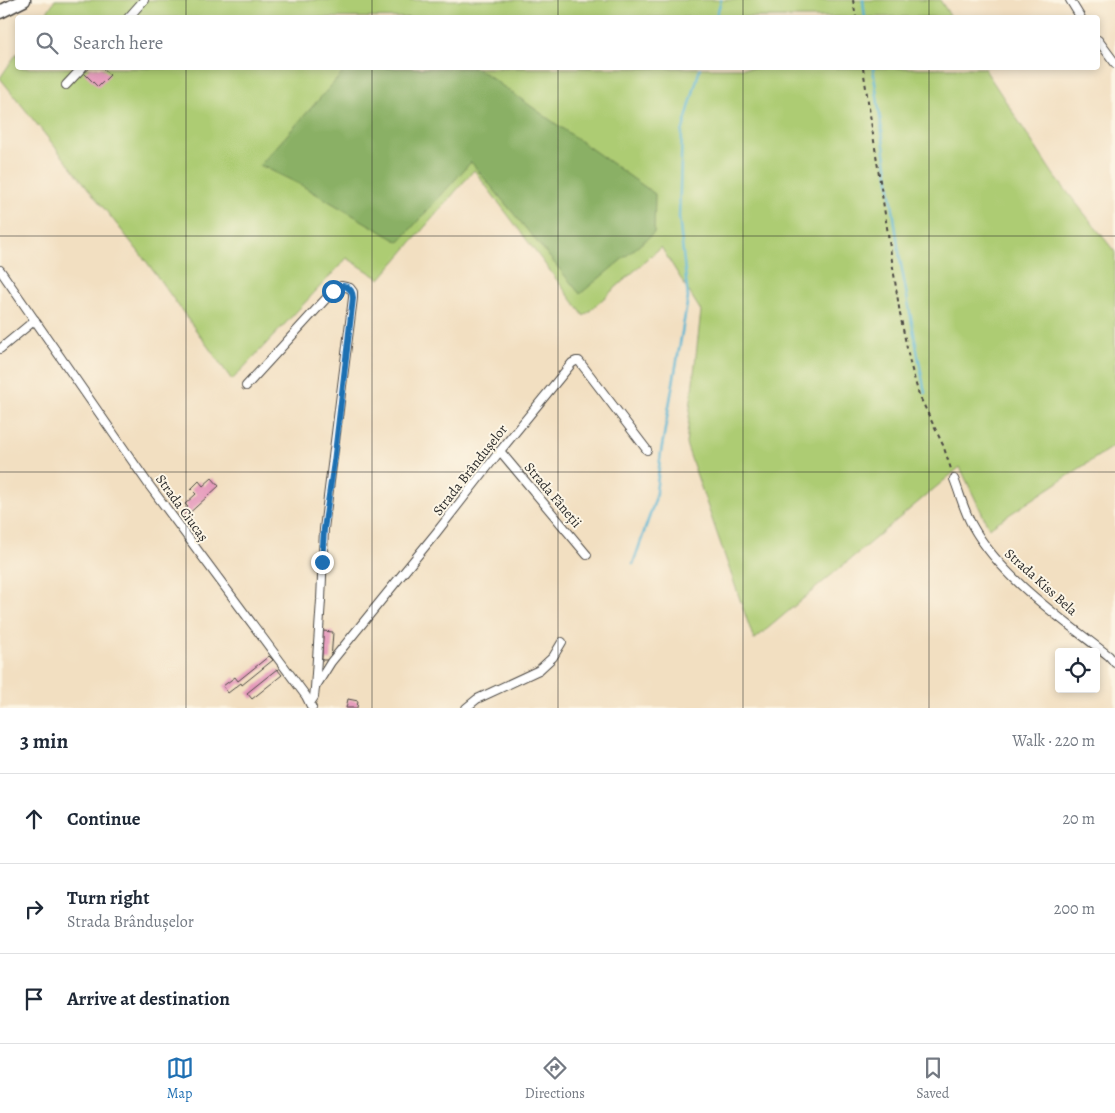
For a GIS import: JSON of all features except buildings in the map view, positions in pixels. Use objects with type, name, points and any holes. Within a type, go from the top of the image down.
[{"type":"main road","points":[[0,12],[24,0]]},
{"type":"street","points":[[131,15],[144,0]]},
{"type":"street","points":[[1070,0],[1079,15]]},
{"type":"street","points":[[1100,43],[1115,63]]},
{"type":"street","points":[[66,84],[80,70]]},
{"type":"street","name":"Strada Ciucaș","points":[[0,270],[149,485],[311,705]]},
{"type":"street","name":"Strada Brândușelor","points":[[246,386],[337,287],[350,288],[353,292],[353,298],[334,462],[324,529],[315,688],[311,705]]},
{"type":"street","points":[[0,349],[35,320]]},
{"type":"street","name":"Strada Brândușelor","points":[[315,688],[331,662],[436,534],[500,451],[576,361],[579,362],[647,450]]},
{"type":"street","name":"Strada Fâneții","points":[[500,451],[587,556]]},
{"type":"street","name":"Strada Kiss Bela","points":[[954,479],[971,523],[1001,565],[1052,612],[1109,656],[1115,663]]},
{"type":"street","points":[[466,708],[477,699],[539,670],[553,657],[562,642]]},
{"type":"path","points":[[853,0],[856,15]]},
{"type":"path","points":[[863,70],[900,314],[910,363],[919,395],[929,412],[943,445],[954,479]]},
{"type":"green space","points":[[55,0],[940,0],[950,15],[45,15]]},
{"type":"green space","points":[[15,56],[15,70],[985,70],[1053,174],[1115,252],[1115,445],[989,528],[960,467],[754,640],[686,444],[701,311],[661,247],[584,316],[474,170],[380,279],[347,258],[232,380],[146,261],[0,78]]},
{"type":"green space","points":[[345,70],[480,70],[655,194],[654,233],[580,294],[471,162],[399,242],[299,184],[260,165]]},
{"type":"waterway","points":[[717,15],[721,0]]},
{"type":"waterway","points":[[863,0],[865,15]]},
{"type":"waterway","points":[[633,564],[655,500],[661,452],[688,298],[679,217],[682,133],[699,70]]},
{"type":"waterway","points":[[873,70],[900,259],[925,393]]},
{"type":"route","points":[[322,562],[327,500],[334,462],[353,298],[353,292],[346,286],[337,287],[333,291]]}]
